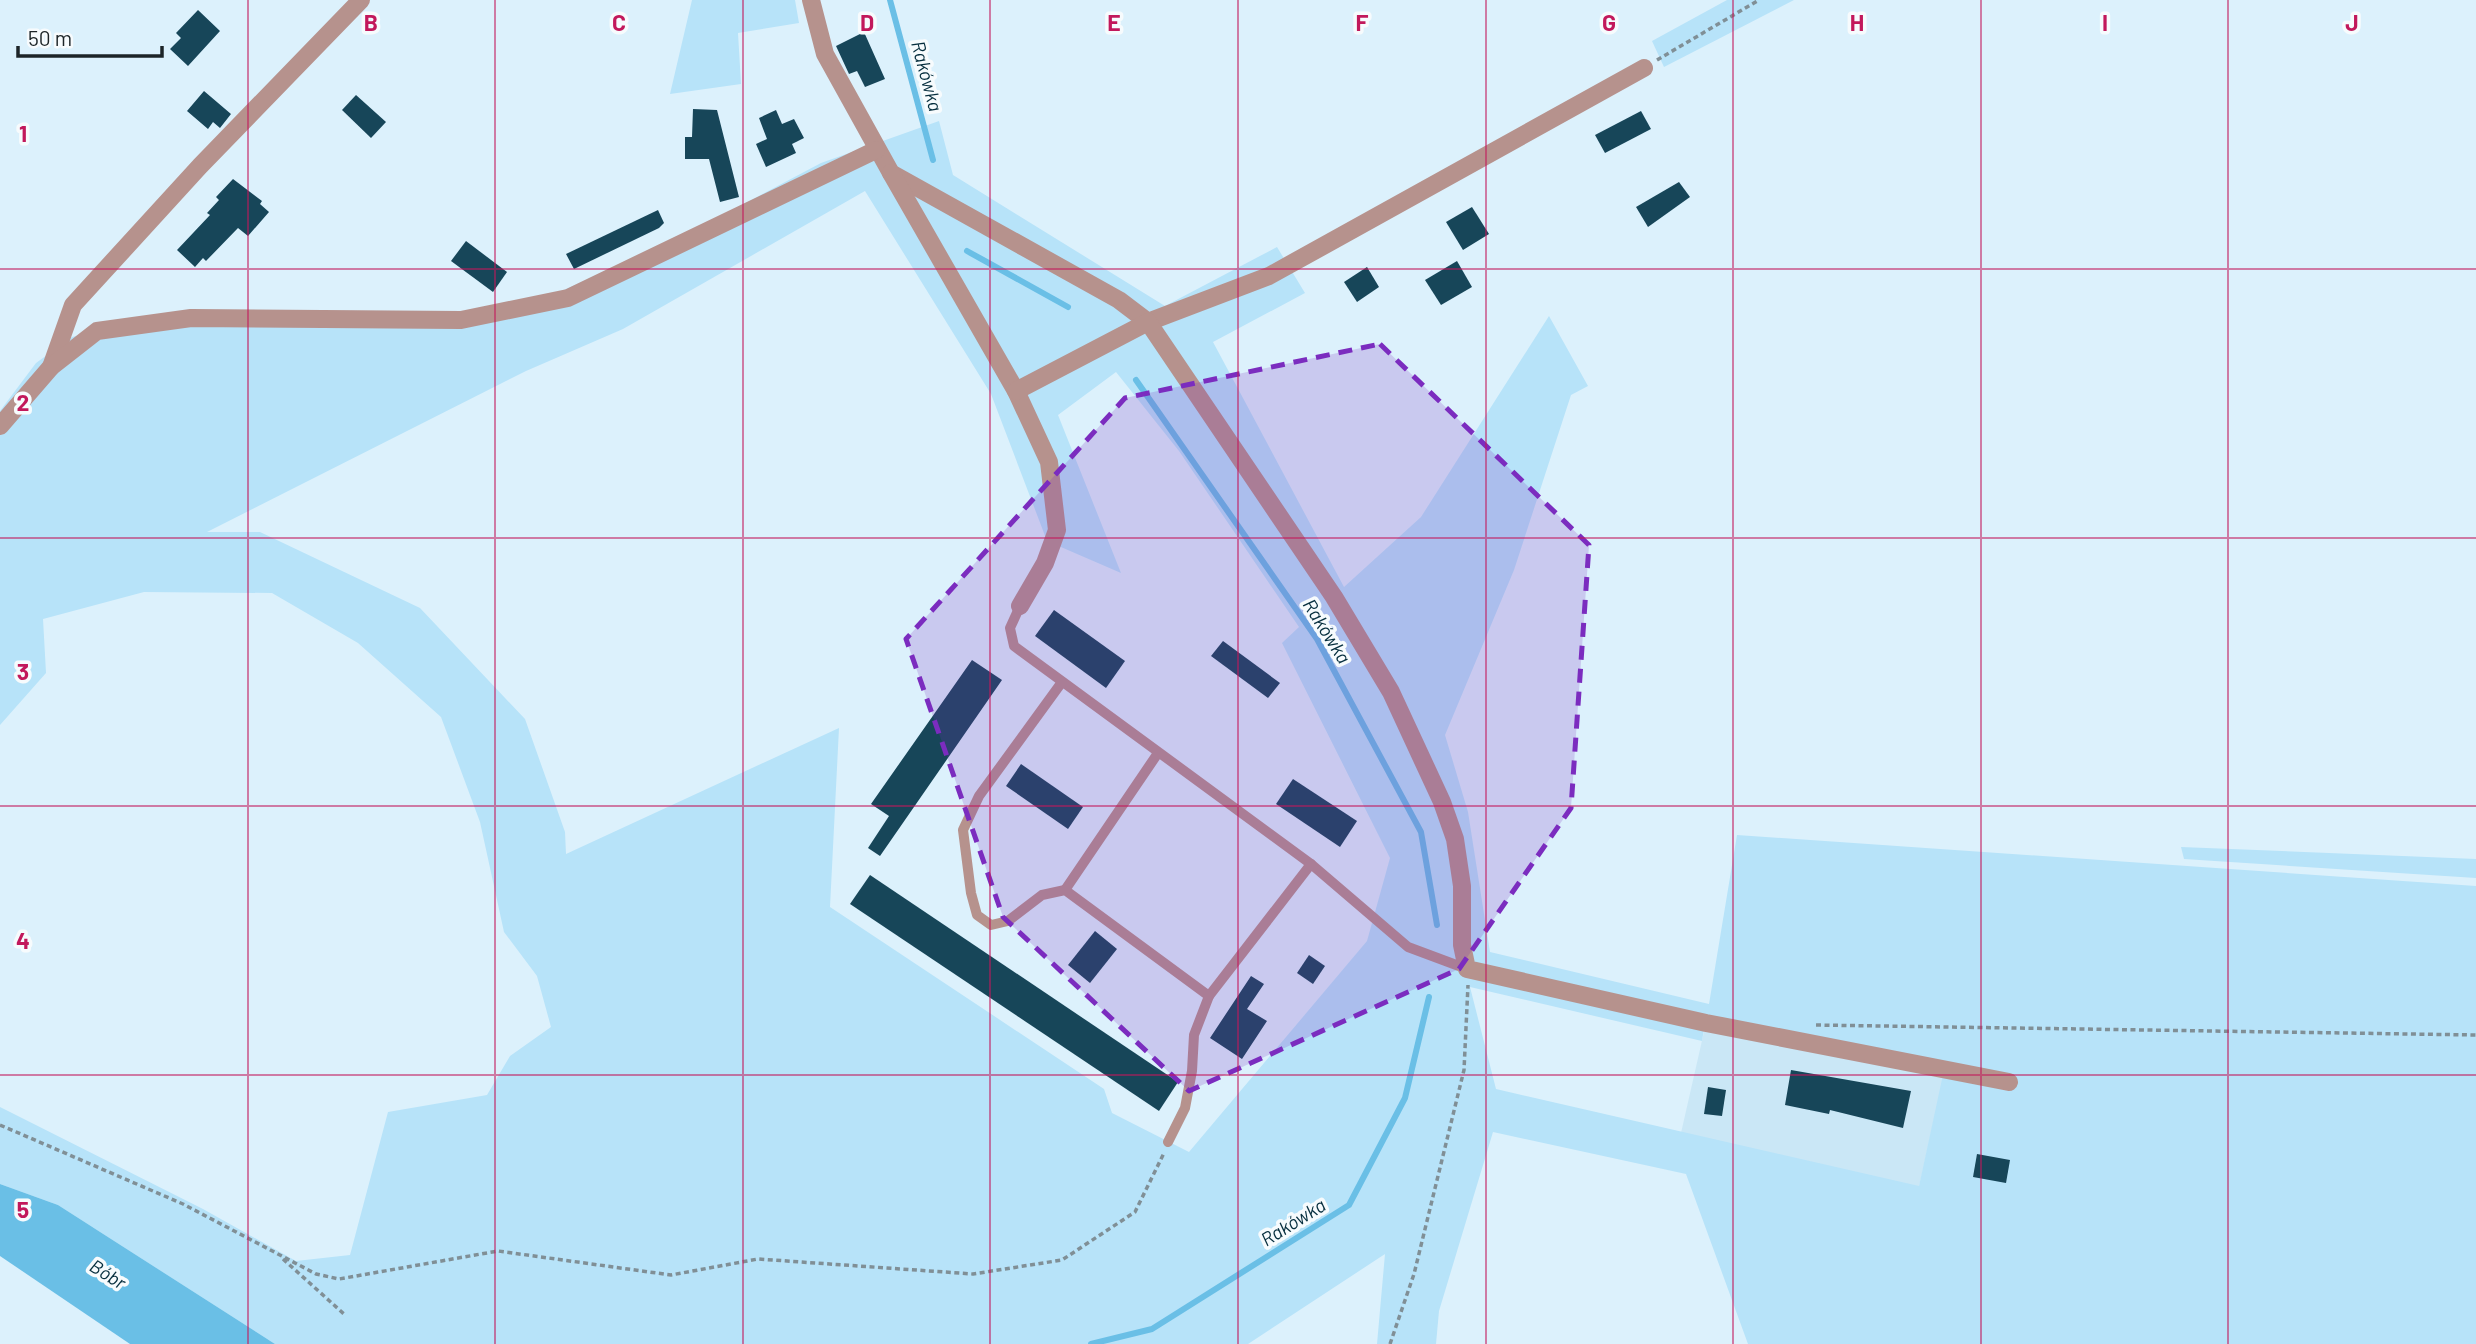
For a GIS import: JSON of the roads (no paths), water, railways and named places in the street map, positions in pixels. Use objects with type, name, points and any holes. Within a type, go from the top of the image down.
[{"type":"street","points":[[51,367],[73,304],[200,166],[361,0]]},
{"type":"street","points":[[811,0],[825,54],[876,150],[1016,391],[1049,462],[1057,530],[1045,563],[1020,606]]},
{"type":"street","points":[[1016,391],[1148,322],[1269,276],[1644,68]]},
{"type":"street","points":[[0,426],[51,367],[97,331],[191,318],[461,320],[568,298],[876,150]]},
{"type":"street","points":[[891,173],[1119,300],[1148,322],[1334,597],[1391,692],[1442,803],[1455,839],[1462,886],[1462,945],[1467,969],[1706,1023],[2009,1082]]},
{"type":"lane","points":[[1020,606],[1010,628],[1014,646],[1311,864],[1408,947],[1467,969]]},
{"type":"lane","points":[[1062,682],[979,796],[963,830],[971,893],[977,915],[991,925],[1008,921],[1042,895],[1065,890],[1158,753]]},
{"type":"lane","points":[[1168,1142],[1185,1108],[1192,1071],[1194,1035],[1209,996],[1311,864]]},
{"type":"lane","points":[[1065,890],[1209,996]]},
{"type":"water","name":"Bóbr","points":[[0,1184],[58,1205],[275,1344],[130,1344],[0,1256]]},
{"type":"waterway","name":"Rakówka","points":[[890,0],[933,160]]},
{"type":"waterway","name":"Rakówka","points":[[967,251],[1068,307]]},
{"type":"waterway","name":"Rakówka","points":[[1136,380],[1317,639],[1421,832],[1437,925]]},
{"type":"waterway","name":"Rakówka","points":[[1091,1344],[1152,1329],[1349,1205],[1405,1098],[1429,997]]}]
